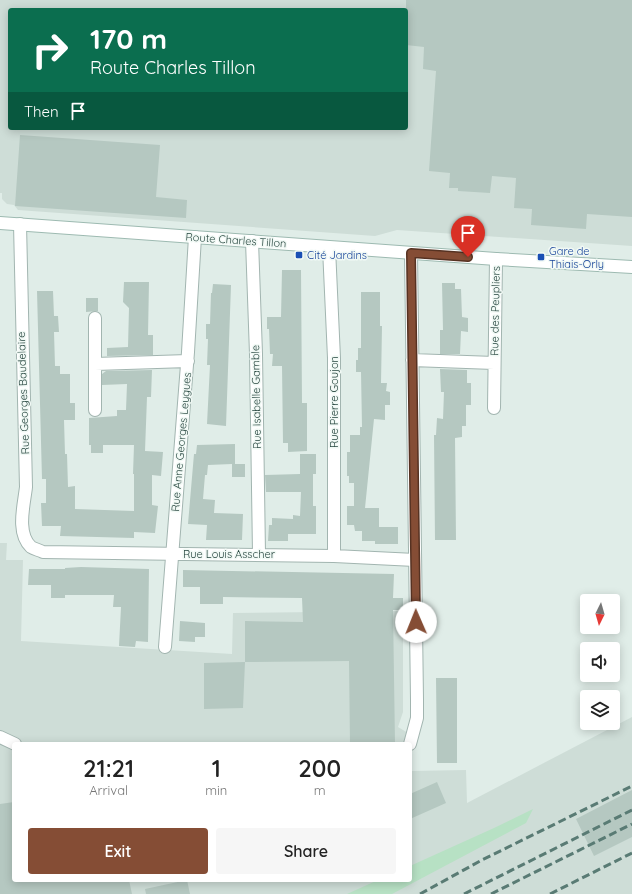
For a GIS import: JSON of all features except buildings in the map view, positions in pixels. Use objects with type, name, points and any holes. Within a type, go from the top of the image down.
[{"type":"street","name":"Route Charles Tillon","points":[[0,223],[329,248],[632,267]]},
{"type":"street","name":"Rue Georges Baudelaire","points":[[20,224],[26,487],[22,526],[25,538],[31,547],[43,552]]},
{"type":"street","name":"Rue Anne Georges Leygues","points":[[165,647],[188,361],[195,237]]},
{"type":"street","name":"Rue Isabelle Gamble","points":[[252,241],[256,354],[259,554]]},
{"type":"street","name":"Rue Pierre Goujon","points":[[329,248],[334,358],[334,556]]},
{"type":"street","points":[[411,253],[417,718],[411,742]]},
{"type":"street","name":"Rue des Peupliers","points":[[494,408],[496,259]]},
{"type":"street","points":[[95,318],[95,410]]},
{"type":"street","name":"Rue des Peupliers","points":[[412,360],[494,363]]},
{"type":"street","points":[[96,364],[188,361]]},
{"type":"street","name":"Rue Louis Asscher","points":[[43,552],[259,554],[415,560]]},
{"type":"street","points":[[0,737],[12,743]]},
{"type":"shaded area","points":[[0,0],[632,0],[632,246],[397,230],[375,236],[18,210],[14,205],[7,204],[2,199],[2,193],[0,193]]},
{"type":"shaded area","points":[[0,543],[7,543],[6,560],[23,560],[21,641],[232,654],[233,613],[403,611],[403,712],[398,727],[418,739],[412,749],[412,742],[12,742],[12,882],[412,882],[412,771],[466,770],[467,803],[607,730],[620,730],[620,723],[632,717],[632,894],[0,894]]},
{"type":"green space","points":[[533,809],[526,823],[392,894],[347,894],[374,882],[412,882],[412,865]]},
{"type":"railway","points":[[420,894],[482,860],[632,786]]},
{"type":"railway","points":[[464,894],[632,810]]},
{"type":"railway","points":[[491,894],[632,824]]},
{"type":"railway","points":[[550,894],[632,853]]},
{"type":"place","name":"Cité Jardins","points":[[299,255]]},
{"type":"place","name":"Gare de Thiais-Orly","points":[[541,257]]},
{"type":"route","points":[[416,622],[411,253],[468,257]]}]
